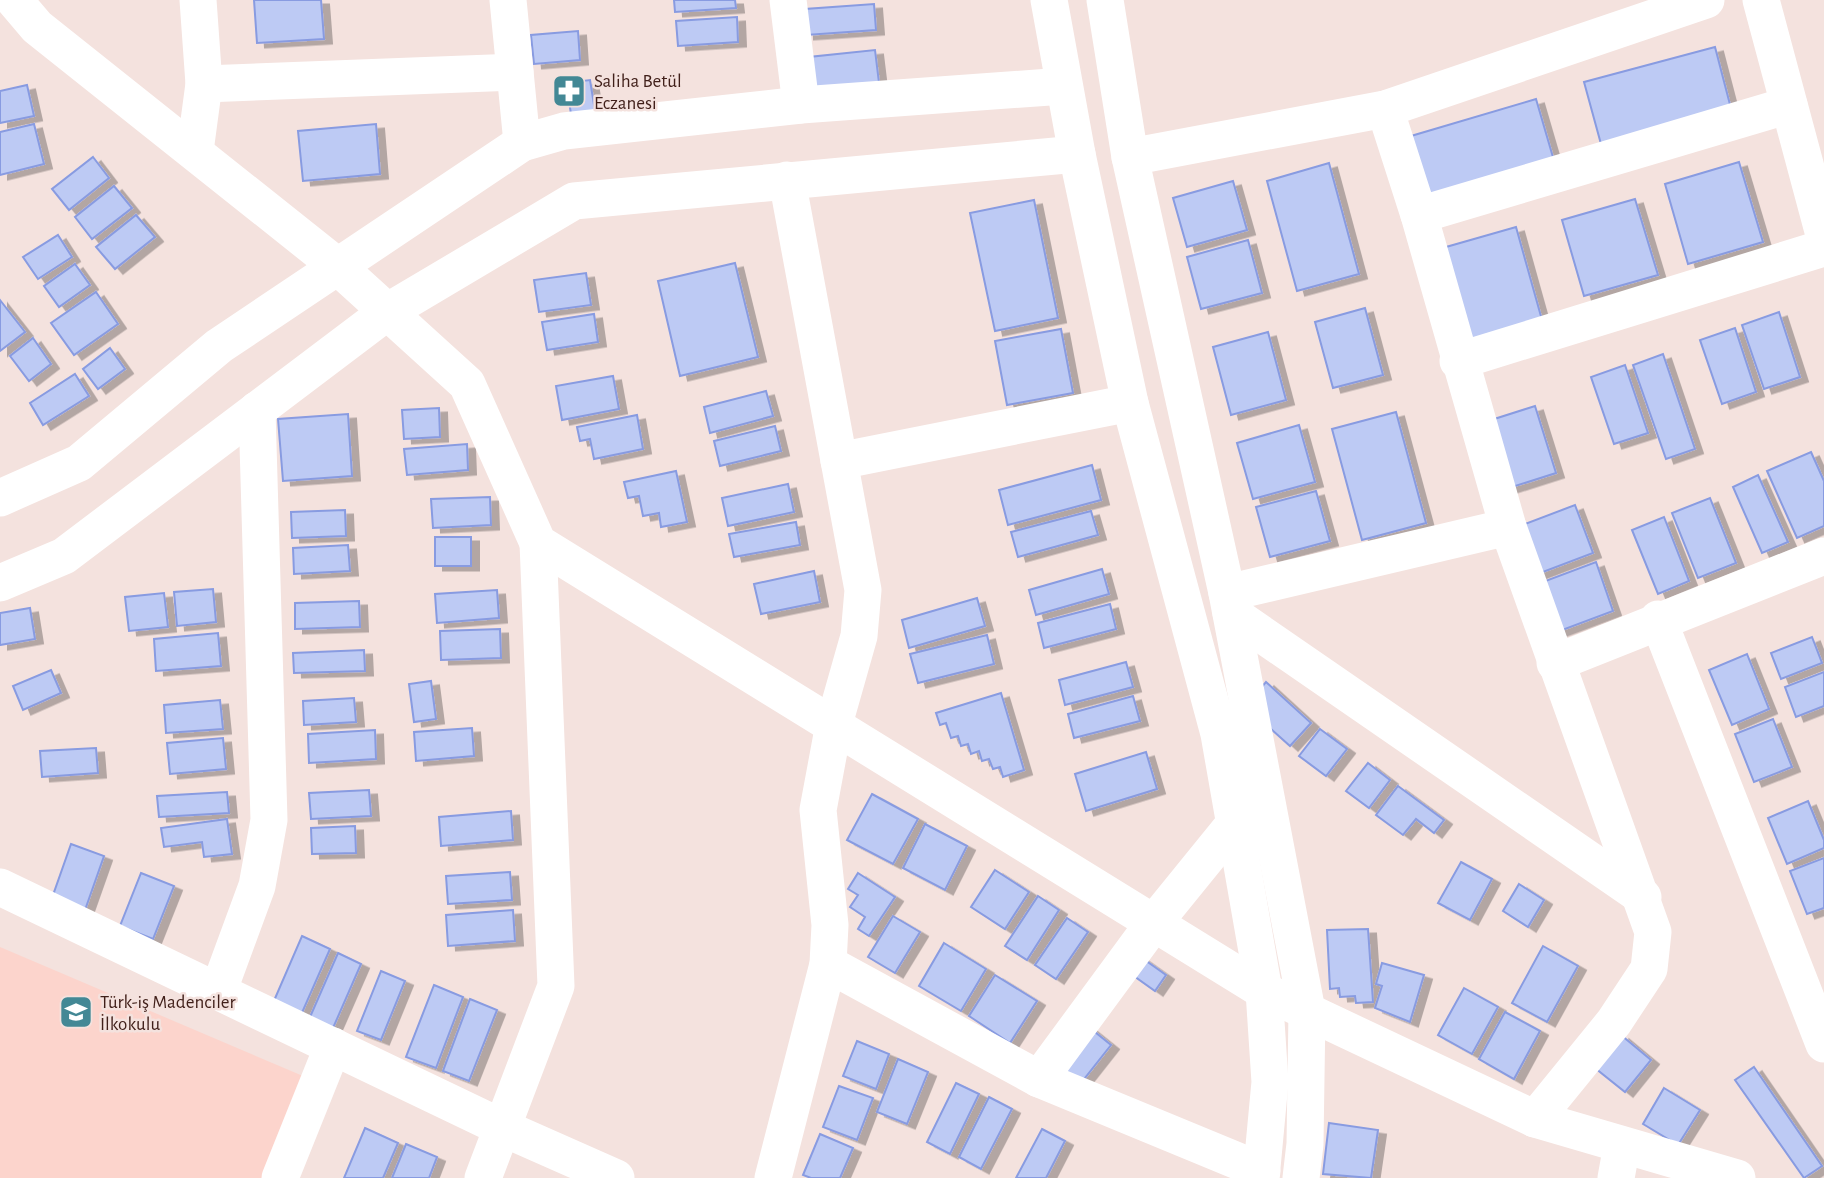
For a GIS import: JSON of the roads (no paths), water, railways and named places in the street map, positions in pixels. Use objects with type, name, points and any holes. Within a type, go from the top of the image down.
[{"type":"street","points":[[14,0],[37,27],[335,265],[467,384],[538,543],[556,986],[483,1178]]},
{"type":"street","points":[[195,151],[204,84],[198,0]]},
{"type":"street","points":[[508,0],[522,143]]},
{"type":"street","points":[[788,0],[801,105]]},
{"type":"street","points":[[828,964],[1039,1079],[1261,1174],[1270,1082],[1264,990],[1219,734],[1130,403],[1077,153],[1049,0]]},
{"type":"street","points":[[1105,0],[1130,157],[1229,603],[1307,1010],[1301,1178]]},
{"type":"street","points":[[1130,157],[1385,108],[1706,0]]},
{"type":"street","points":[[1761,0],[1824,235]]},
{"type":"street","points":[[204,84],[515,72]]},
{"type":"street","points":[[0,498],[79,463],[219,346],[335,265],[522,143],[564,131],[801,105],[1064,86]]},
{"type":"street","points":[[1419,215],[1789,104]]},
{"type":"street","points":[[1385,108],[1419,215],[1458,361],[1508,527],[1653,932],[1649,968],[1615,1022],[1535,1119]]},
{"type":"street","points":[[0,583],[64,556],[387,312],[574,201],[1077,153]]},
{"type":"street","points":[[773,1178],[828,964],[830,925],[818,810],[834,724],[859,636],[863,590],[787,180]]},
{"type":"street","points":[[1458,361],[1824,248]]},
{"type":"street","points":[[839,461],[1130,403]]},
{"type":"street","points":[[218,992],[257,886],[269,820],[257,410]]},
{"type":"street","points":[[1229,603],[1508,527]]},
{"type":"street","points":[[538,543],[1264,990],[1619,1161],[1737,1178]]},
{"type":"street","points":[[1555,663],[1658,619],[1824,556]]},
{"type":"street","points":[[1229,603],[1643,898]]},
{"type":"street","points":[[1658,619],[1824,1044]]},
{"type":"street","points":[[1039,1079],[1153,923],[1235,823]]},
{"type":"street","points":[[0,887],[503,1128],[616,1178]]},
{"type":"street","points":[[280,1178],[333,1046]]},
{"type":"place","name":"Saliha Betül Eczanesi","points":[[569,91]]},
{"type":"place","name":"Türk-iş Madenciler İlkokulu","points":[[76,1012]]}]
